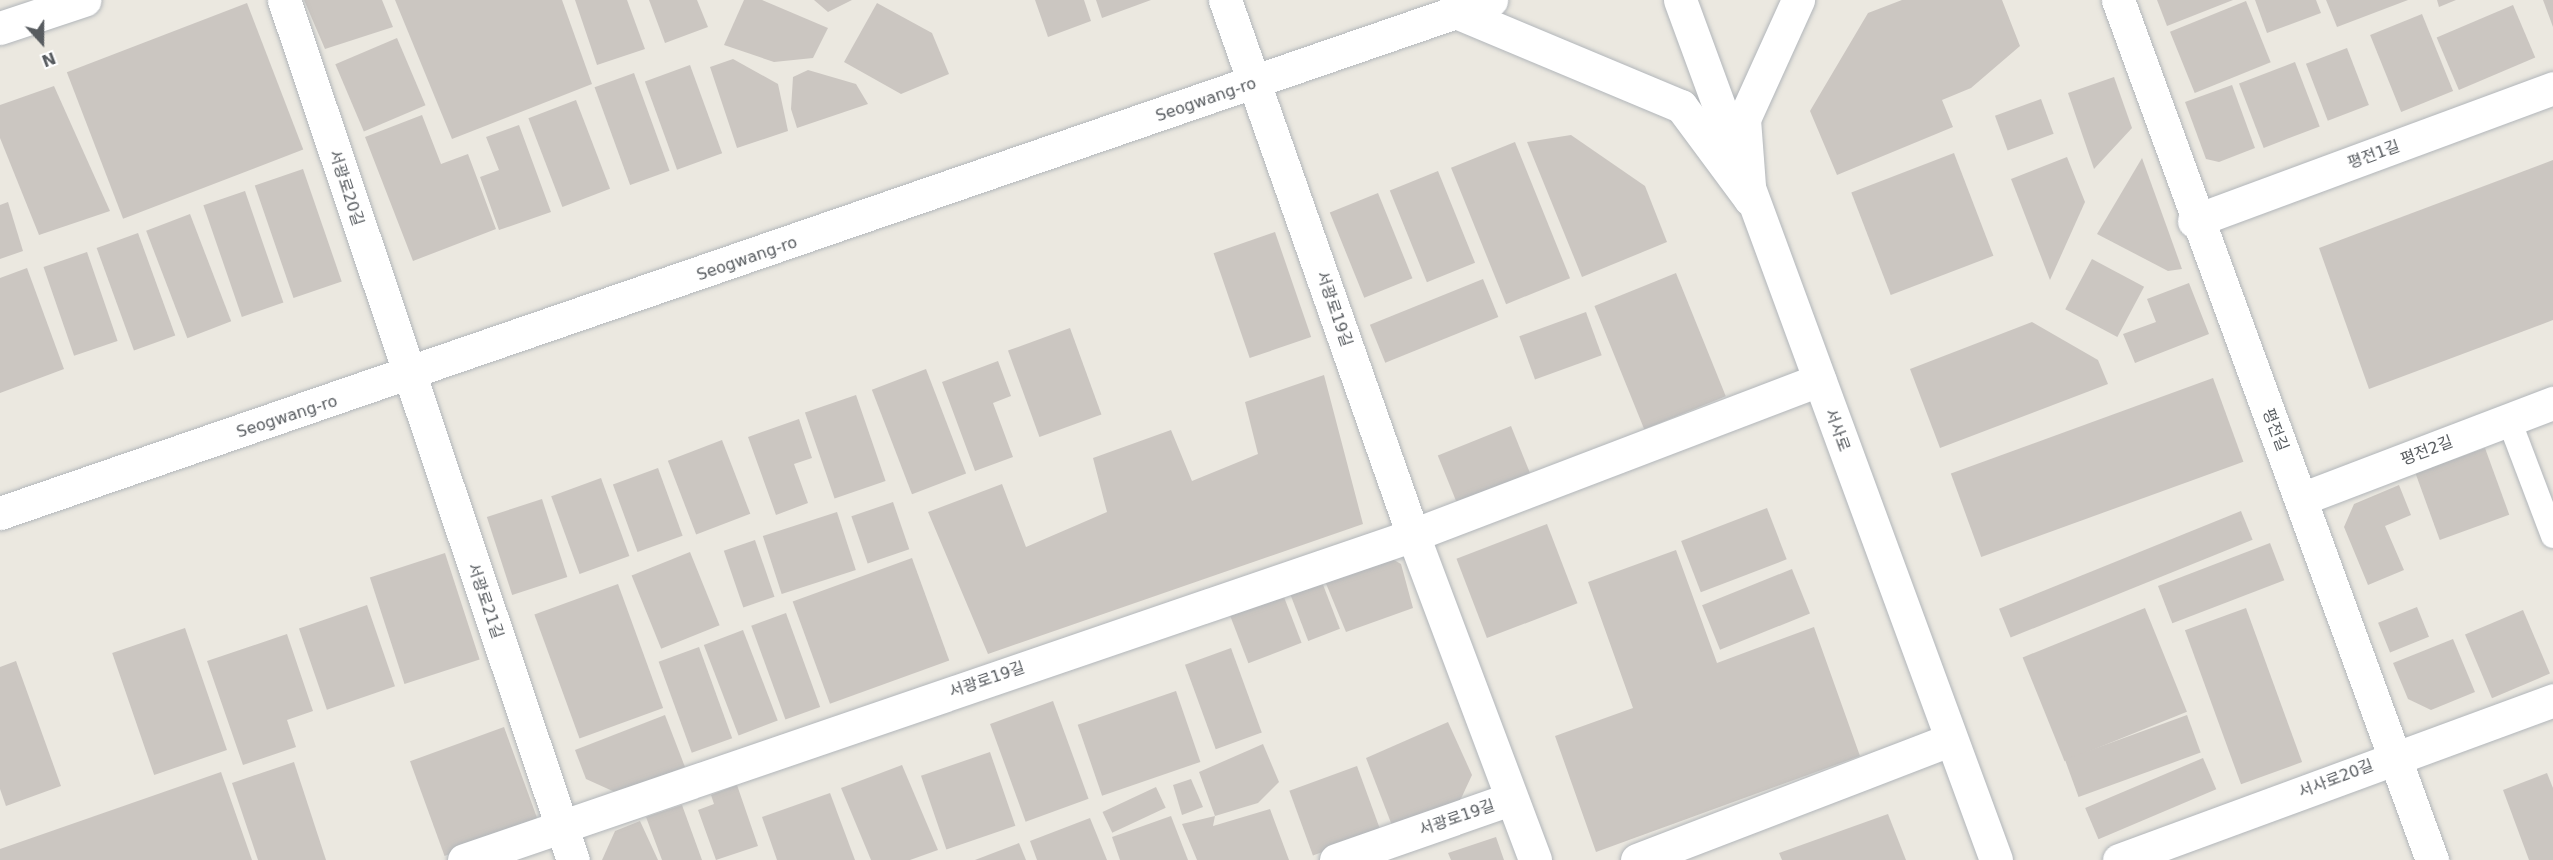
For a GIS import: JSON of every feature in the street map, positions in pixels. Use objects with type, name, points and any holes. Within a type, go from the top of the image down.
[{"type":"street","points":[[0,28],[84,0]]},
{"type":"street","name":"서광로20길","points":[[284,0],[408,376]]},
{"type":"street","name":"서광로19길","points":[[1225,0],[1413,535],[1510,799],[1535,860]]},
{"type":"street","name":"Seogwang-ro","points":[[0,513],[408,376],[1254,83],[1459,6],[1491,0]]},
{"type":"street","name":"서사로","points":[[1680,0],[1750,199],[1996,860]]},
{"type":"street","points":[[1750,199],[1744,119],[1798,0]]},
{"type":"street","name":"평전길","points":[[2118,0],[2194,221],[2301,499],[2432,860]]},
{"type":"street","points":[[1459,6],[1681,106],[1750,199]]},
{"type":"street","name":"평전1길","points":[[2194,221],[2553,88]]},
{"type":"street","name":"서광로21길","points":[[408,376],[573,860]]},
{"type":"street","points":[[1413,535],[1819,380]]},
{"type":"street","name":"평전2길","points":[[2301,499],[2553,403]]},
{"type":"street","name":"서광로19길","points":[[562,826],[1413,535]]},
{"type":"street","name":"서사로20길","points":[[2119,860],[2553,700]]},
{"type":"street","points":[[1637,860],[1950,740]]},
{"type":"street","name":"서광로19길","points":[[1336,860],[1510,799]]},
{"type":"street","points":[[464,860],[562,826]]},
{"type":"lane","points":[[2509,420],[2553,536]]},
{"type":"building","points":[[304,0],[382,0],[393,27],[325,49]]},
{"type":"building","points":[[395,0],[562,0],[592,84],[452,139]]},
{"type":"building","points":[[575,0],[627,0],[645,49],[597,65]]},
{"type":"building","points":[[649,0],[697,0],[708,27],[665,43]]},
{"type":"building","points":[[744,0],[762,0],[828,28],[813,58],[774,62],[724,45]]},
{"type":"building","points":[[814,0],[852,0],[828,12]]},
{"type":"building","points":[[1035,0],[1084,0],[1091,21],[1048,37]]},
{"type":"building","points":[[1096,0],[1151,0],[1102,18]]},
{"type":"building","points":[[1902,0],[2002,0],[2020,46],[1971,88],[1942,100],[1953,127],[1837,175],[1810,111],[1868,13]]},
{"type":"building","points":[[2157,0],[2233,0],[2167,26]]},
{"type":"building","points":[[2255,0],[2316,0],[2321,13],[2267,33]]},
{"type":"building","points":[[2326,0],[2408,0],[2337,27]]},
{"type":"building","points":[[2437,0],[2456,0],[2439,7]]},
{"type":"building","points":[[2543,0],[2553,0],[2553,27]]},
{"type":"building","points":[[2246,1],[2271,62],[2195,93],[2170,32]]},
{"type":"building","points":[[247,3],[303,150],[123,219],[67,72]]},
{"type":"building","points":[[877,3],[932,33],[949,74],[901,94],[844,62]]},
{"type":"building","points":[[2513,5],[2535,57],[2459,90],[2437,37]]},
{"type":"building","points":[[2422,14],[2453,91],[2401,112],[2370,35]]},
{"type":"building","points":[[397,38],[426,105],[364,131],[335,64]]},
{"type":"building","points":[[2347,48],[2369,105],[2328,121],[2306,64]]},
{"type":"building","points":[[733,59],[778,84],[788,131],[737,148],[710,67]]},
{"type":"building","points":[[2295,62],[2320,126],[2264,148],[2239,84]]},
{"type":"building","points":[[690,65],[722,153],[677,170],[645,81]]},
{"type":"building","points":[[808,70],[856,84],[868,104],[797,128],[791,109],[793,77]]},
{"type":"building","points":[[634,73],[670,171],[630,185],[595,87]]},
{"type":"building","points":[[2114,77],[2132,128],[2094,169],[2068,93]]},
{"type":"building","points":[[2232,85],[2255,148],[2219,162],[2206,159],[2185,102]]},
{"type":"building","points":[[54,86],[110,211],[39,235],[0,138],[0,105]]},
{"type":"building","points":[[2041,99],[2054,134],[2008,151],[1995,116]]},
{"type":"building","points":[[576,100],[610,189],[562,207],[528,118]]},
{"type":"building","points":[[422,115],[441,164],[468,154],[496,229],[413,261],[365,137]]},
{"type":"building","points":[[519,125],[551,212],[499,230],[480,177],[499,170],[486,137]]},
{"type":"building","points":[[1571,135],[1645,186],[1667,242],[1582,277],[1527,142]]},
{"type":"building","points":[[1515,142],[1570,278],[1506,304],[1451,168]]},
{"type":"building","points":[[1954,153],[1993,256],[1891,295],[1851,192]]},
{"type":"building","points":[[2067,157],[2085,202],[2050,280],[2011,179]]},
{"type":"building","points":[[2142,158],[2182,269],[2168,271],[2097,234]]},
{"type":"building","points":[[2553,160],[2553,320],[2369,389],[2319,248]]},
{"type":"building","points":[[303,169],[342,282],[294,298],[255,186]]},
{"type":"building","points":[[1438,171],[1475,263],[1427,282],[1390,190]]},
{"type":"building","points":[[245,191],[283,303],[242,317],[203,205]]},
{"type":"building","points":[[1378,193],[1412,278],[1364,298],[1330,212]]},
{"type":"building","points":[[8,202],[23,251],[0,259],[0,205]]},
{"type":"building","points":[[190,214],[231,321],[187,338],[146,231]]},
{"type":"building","points":[[1275,232],[1311,337],[1250,358],[1214,253]]},
{"type":"building","points":[[138,233],[175,335],[134,350],[97,248]]},
{"type":"building","points":[[87,252],[118,341],[74,356],[44,267]]},
{"type":"building","points":[[2092,259],[2144,287],[2117,337],[2065,309]]},
{"type":"building","points":[[27,268],[64,369],[0,393],[0,278]]},
{"type":"building","points":[[1676,273],[1726,396],[1644,429],[1594,306]]},
{"type":"building","points":[[1483,279],[1498,317],[1385,363],[1370,325]]},
{"type":"building","points":[[2189,283],[2209,334],[2135,363],[2123,334],[2156,322],[2147,299]]},
{"type":"building","points":[[1586,312],[1602,355],[1535,380],[1519,336]]},
{"type":"building","points":[[2032,322],[2098,360],[2108,384],[1940,448],[1910,369]]},
{"type":"building","points":[[1070,328],[1101,414],[1039,437],[1008,351]]},
{"type":"building","points":[[998,361],[1011,396],[993,403],[1013,457],[975,471],[942,382]]},
{"type":"building","points":[[926,369],[966,474],[912,494],[872,390]]},
{"type":"building","points":[[1324,375],[1363,524],[988,654],[928,512],[1002,484],[1026,547],[1107,512],[1093,458],[1171,430],[1192,481],[1258,454],[1245,402]]},
{"type":"building","points":[[2213,378],[2243,462],[1981,557],[1951,473]]},
{"type":"building","points":[[856,395],[886,481],[835,499],[805,413]]},
{"type":"building","points":[[799,419],[812,458],[794,464],[808,503],[776,515],[748,437]]},
{"type":"building","points":[[1511,426],[1532,479],[1459,508],[1438,456]]},
{"type":"building","points":[[722,440],[750,514],[696,535],[668,461]]},
{"type":"building","points":[[2485,448],[2509,515],[2440,540],[2415,473]]},
{"type":"building","points":[[658,468],[683,536],[638,552],[613,484]]},
{"type":"building","points":[[601,478],[629,556],[580,574],[551,496]]},
{"type":"building","points":[[2399,485],[2411,515],[2385,526],[2404,570],[2368,585],[2344,527],[2354,504]]},
{"type":"building","points":[[542,499],[567,577],[512,595],[487,517]]},
{"type":"building","points":[[893,502],[909,549],[868,564],[851,516]]},
{"type":"building","points":[[1767,508],[1787,559],[1701,592],[1681,541]]},
{"type":"building","points":[[2241,511],[2253,540],[2011,638],[1999,609]]},
{"type":"building","points":[[837,512],[856,570],[782,594],[763,536]]},
{"type":"building","points":[[1547,524],[1577,603],[1487,638],[1456,559]]},
{"type":"building","points":[[755,540],[775,597],[743,607],[724,551]]},
{"type":"building","points":[[2270,543],[2284,580],[2172,623],[2158,586]]},
{"type":"building","points":[[1373,548],[1401,564],[1413,608],[1346,632],[1320,569]]},
{"type":"building","points":[[1676,550],[1717,663],[1814,627],[1860,756],[1596,852],[1555,736],[1633,708],[1588,582]]},
{"type":"building","points":[[690,552],[720,625],[661,649],[632,576]]},
{"type":"building","points":[[445,553],[480,660],[404,684],[370,577]]},
{"type":"building","points":[[912,558],[949,660],[830,704],[793,601]]},
{"type":"building","points":[[1317,569],[1340,629],[1308,641],[1285,581]]},
{"type":"building","points":[[1792,569],[1810,614],[1720,650],[1702,605]]},
{"type":"building","points":[[618,584],[663,708],[580,738],[534,614]]},
{"type":"building","points":[[1279,584],[1302,643],[1248,663],[1226,604]]},
{"type":"building","points":[[367,605],[395,686],[327,710],[299,628]]},
{"type":"building","points":[[2417,607],[2429,637],[2390,652],[2378,623]]},
{"type":"building","points":[[2145,608],[2187,712],[2065,761],[2023,657]]},
{"type":"building","points":[[2246,608],[2302,762],[2241,784],[2185,630]]},
{"type":"building","points":[[2523,610],[2550,674],[2492,698],[2465,635]]},
{"type":"building","points":[[786,613],[820,707],[785,720],[751,626]]},
{"type":"building","points":[[185,628],[227,750],[154,775],[112,653]]},
{"type":"building","points":[[743,630],[778,721],[739,736],[704,645]]},
{"type":"building","points":[[287,634],[313,711],[287,720],[296,747],[243,765],[207,661]]},
{"type":"building","points":[[2453,639],[2475,692],[2431,710],[2408,699],[2393,663]]},
{"type":"building","points":[[699,647],[732,738],[692,753],[659,662]]},
{"type":"building","points":[[1231,648],[1262,733],[1216,749],[1185,665]]},
{"type":"building","points":[[16,661],[61,786],[6,806],[0,789],[0,667]]},
{"type":"building","points":[[1176,691],[1200,762],[1102,796],[1078,725]]},
{"type":"building","points":[[1053,701],[1089,799],[1026,822],[990,724]]},
{"type":"building","points":[[665,715],[685,767],[617,793],[586,779],[575,750]]},
{"type":"building","points":[[2187,715],[2201,753],[2079,797],[2065,759]]},
{"type":"building","points":[[1448,722],[1472,775],[1458,805],[1393,828],[1366,758]]},
{"type":"building","points":[[504,727],[539,822],[445,856],[410,761]]},
{"type":"building","points":[[1263,744],[1279,782],[1258,803],[1215,816],[1199,772]]},
{"type":"building","points":[[990,752],[1015,826],[946,850],[921,776]]},
{"type":"building","points":[[2203,758],[2216,789],[2098,839],[2085,808]]},
{"type":"building","points":[[294,762],[326,860],[258,860],[232,783]]},
{"type":"building","points":[[902,765],[938,850],[910,860],[871,860],[841,788]]},
{"type":"building","points":[[1357,766],[1381,831],[1313,855],[1289,791]]},
{"type":"building","points":[[221,772],[252,860],[0,860],[0,849]]},
{"type":"building","points":[[2547,773],[2553,788],[2553,860],[2529,860],[2503,790]]},
{"type":"building","points":[[1191,779],[1203,807],[1182,815],[1173,785]]},
{"type":"building","points":[[737,785],[758,846],[716,860],[698,810],[714,804],[711,795]]},
{"type":"building","points":[[1156,787],[1166,808],[1112,833],[1103,812]]},
{"type":"building","points":[[830,793],[855,860],[777,860],[762,817]]},
{"type":"building","points":[[682,805],[702,860],[662,860],[646,817]]},
{"type":"building","points":[[1270,809],[1289,860],[1197,860],[1182,824],[1215,816],[1213,826]]},
{"type":"building","points":[[1888,814],[1906,860],[1782,860],[1779,853]]},
{"type":"building","points":[[1171,816],[1188,860],[1120,860],[1112,837]]},
{"type":"building","points":[[1090,818],[1107,860],[1037,860],[1030,841]]},
{"type":"building","points":[[640,821],[658,860],[602,860],[615,831]]},
{"type":"building","points":[[1496,837],[1504,860],[1451,860],[1448,853]]},
{"type":"building","points":[[1019,843],[1026,860],[975,860]]}]
